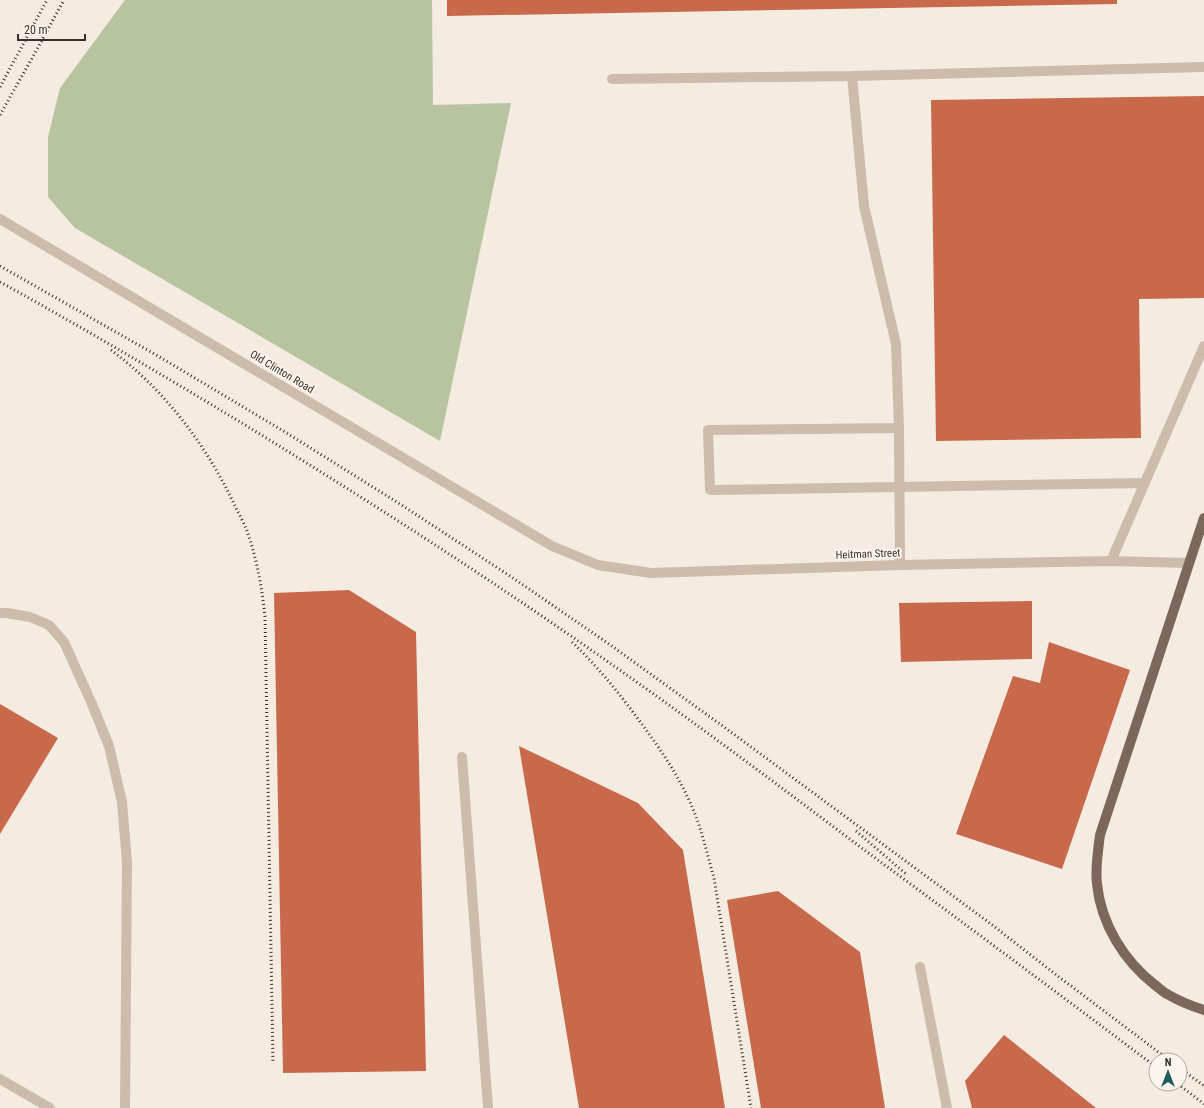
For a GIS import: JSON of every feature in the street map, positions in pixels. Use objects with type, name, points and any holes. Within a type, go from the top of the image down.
[{"type":"main road","points":[[1204,518],[1100,836],[1096,884],[1100,907],[1111,932],[1125,955],[1144,976],[1166,994],[1204,1010]]},
{"type":"street","points":[[612,79],[852,76],[1204,67]]},
{"type":"street","points":[[852,76],[864,206],[896,344],[899,428],[900,565]]},
{"type":"street","name":"Old Clinton Road","points":[[0,218],[552,546]]},
{"type":"street","points":[[1111,561],[1204,346]]},
{"type":"street","points":[[899,428],[708,430],[710,490],[1145,484]]},
{"type":"street","name":"Heitman Street","points":[[552,546],[598,565],[651,573],[900,565],[1111,561],[1189,563]]},
{"type":"street","points":[[0,613],[30,617],[50,625],[64,642],[109,746],[122,802],[127,862],[125,1108]]},
{"type":"street","points":[[462,757],[488,1108]]},
{"type":"street","points":[[920,967],[947,1108]]},
{"type":"street","points":[[0,1078],[50,1108]]},
{"type":"green space","points":[[125,0],[432,0],[433,105],[511,103],[440,441],[75,228],[48,197],[48,137],[60,88]]},
{"type":"building","points":[[447,0],[1117,0],[1117,4],[447,16]]},
{"type":"building","points":[[1204,96],[1204,298],[1139,299],[1141,438],[936,441],[931,100]]},
{"type":"building","points":[[349,590],[416,632],[426,1071],[283,1073],[274,593]]},
{"type":"building","points":[[1032,601],[1032,659],[901,662],[899,603]]},
{"type":"building","points":[[1049,642],[1130,670],[1062,869],[956,834],[1013,676],[1040,683]]},
{"type":"building","points":[[0,704],[58,738],[0,834]]},
{"type":"building","points":[[519,746],[638,803],[683,850],[725,1108],[579,1108]]},
{"type":"building","points":[[778,891],[860,952],[885,1108],[761,1108],[727,900]]},
{"type":"building","points":[[1004,1035],[1096,1108],[972,1108],[965,1081]]},
{"type":"railway","points":[[0,87],[47,0]]},
{"type":"railway","points":[[0,115],[64,0]]},
{"type":"railway","points":[[0,266],[158,356],[285,432],[400,504],[513,578],[609,644],[724,727],[991,924],[1158,1052]]},
{"type":"railway","points":[[0,282],[237,420],[337,482],[485,578],[583,644],[718,741],[1148,1061]]},
{"type":"railway","points":[[111,350],[131,366],[167,401],[198,441],[224,484],[247,531],[261,584],[265,617],[273,1062]]},
{"type":"railway","points":[[572,642],[608,681],[649,734],[678,778],[695,814],[714,878],[751,1108]]},
{"type":"railway","points":[[856,831],[906,874]]},
{"type":"railway","points":[[1188,1074],[1204,1086]]},
{"type":"railway","points":[[1188,1092],[1204,1104]]}]
